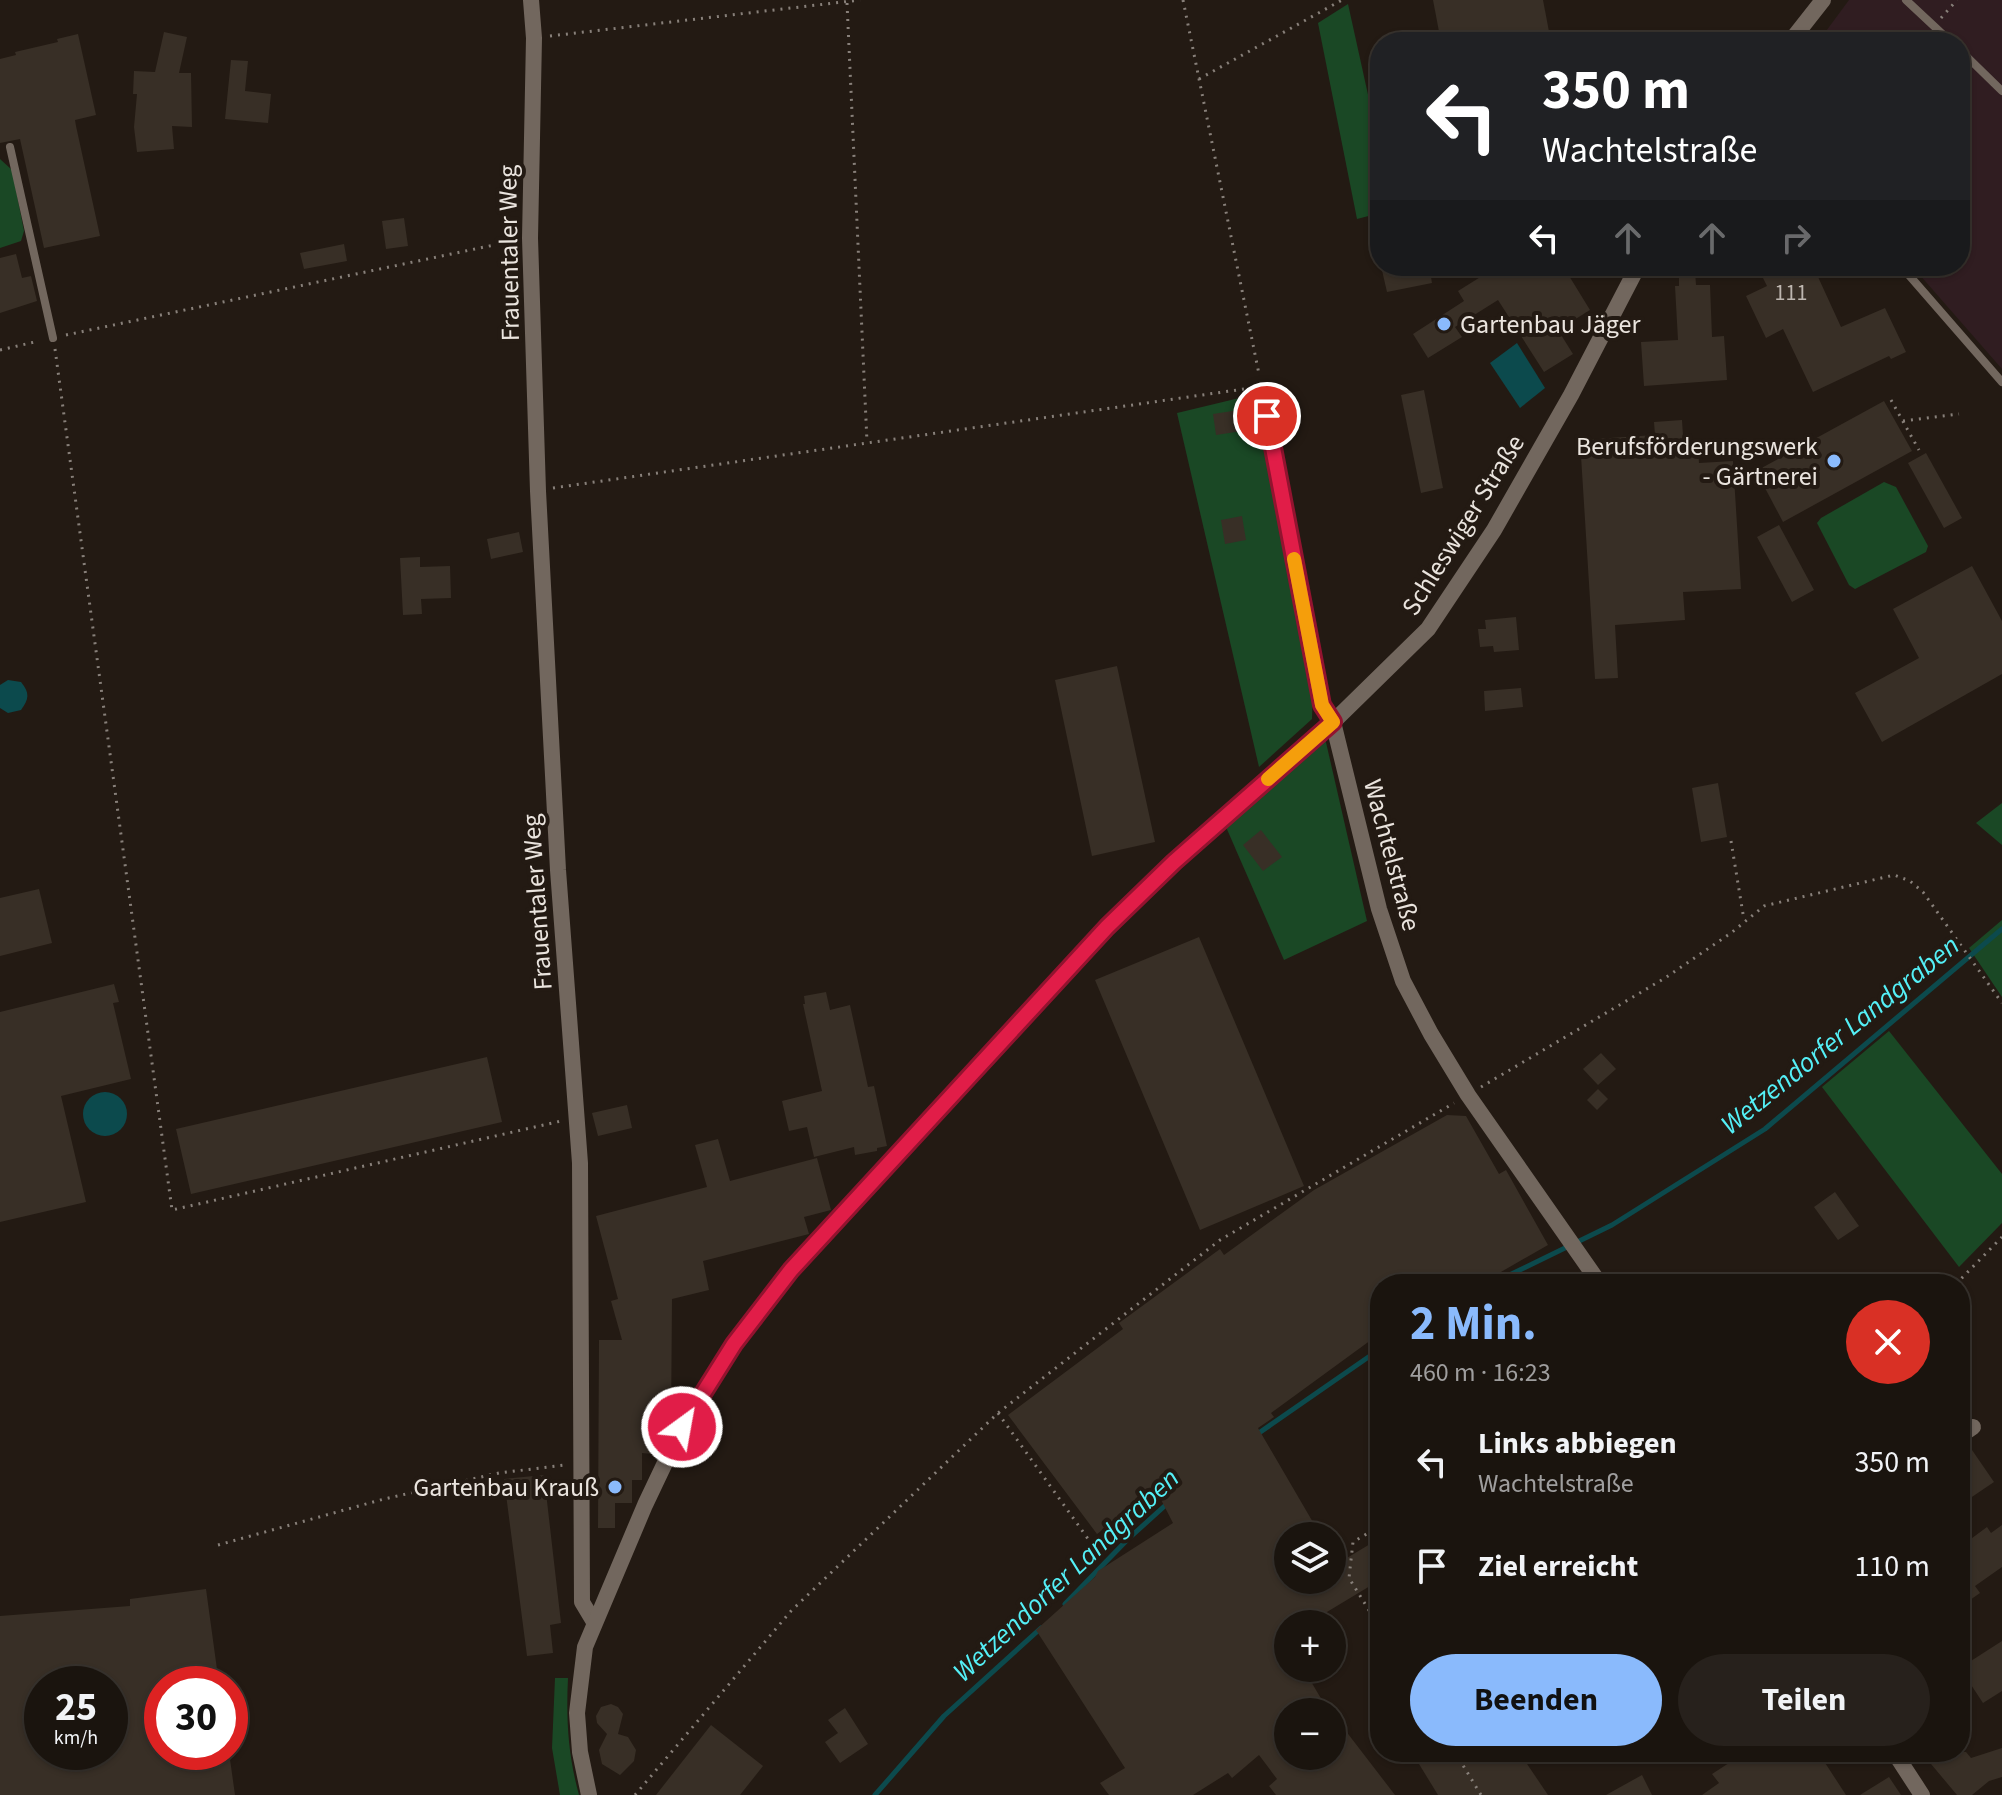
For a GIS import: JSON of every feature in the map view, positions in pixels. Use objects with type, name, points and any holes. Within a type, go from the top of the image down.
[{"type":"street","name":"Frauentaler Weg","points":[[531,0],[534,38],[530,238],[538,491],[558,870],[580,1163],[582,1602],[594,1622]]},
{"type":"street","points":[[1798,32],[1823,0]]},
{"type":"street","name":"Schleswiger Straße","points":[[594,1622],[682,1427],[734,1344],[791,1270],[1107,927],[1174,862],[1333,722],[1404,654],[1445,604],[1494,530],[1571,395],[1633,276]]},
{"type":"street","name":"Wachtelstraße","points":[[1333,722],[1379,909],[1394,957],[1431,1034],[1468,1095],[1594,1274]]},
{"type":"street","points":[[589,1795],[580,1752],[577,1713],[585,1647],[594,1622]]},
{"type":"street","points":[[1901,1762],[1922,1795]]},
{"type":"lane","points":[[1906,0],[1941,32]]},
{"type":"lane","points":[[1970,60],[2002,91]]},
{"type":"lane","points":[[10,147],[53,338]]},
{"type":"lane","points":[[1910,276],[2002,382]]},
{"type":"lane","name":"Wachtelstraße","points":[[1262,387],[1322,705],[1333,722]]},
{"type":"path","points":[[534,38],[860,0]]},
{"type":"path","points":[[538,491],[1262,387],[1183,0]]},
{"type":"path","points":[[1199,79],[1342,0]]},
{"type":"path","points":[[1934,25],[1957,0]]},
{"type":"path","points":[[847,3],[867,443]]},
{"type":"path","points":[[0,350],[530,238]]},
{"type":"path","points":[[53,338],[172,1210],[577,1117]]},
{"type":"path","points":[[1891,400],[1919,450]]},
{"type":"path","points":[[1903,421],[1959,414]]},
{"type":"path","points":[[1731,841],[1744,920]]},
{"type":"path","points":[[635,1795],[791,1611],[998,1413],[1220,1240],[1665,978],[1731,933],[1764,906],[1894,875],[1910,881],[1923,892],[1967,950],[2002,1003]]},
{"type":"path","points":[[1966,1274],[2002,1237]]},
{"type":"path","points":[[998,1413],[1096,1550]]},
{"type":"path","points":[[218,1545],[384,1499],[484,1476],[581,1464]]},
{"type":"path","points":[[1370,1532],[1353,1542],[1349,1578],[1370,1612]]},
{"type":"path","points":[[1461,1762],[1481,1795]]},
{"type":"shaded area","points":[[1849,0],[2002,0],[2002,369],[1921,276],[1970,276],[1970,32],[1825,32]]},
{"type":"green space","points":[[1348,4],[1370,104],[1370,216],[1357,219],[1318,23]]},
{"type":"green space","points":[[0,159],[12,170],[24,231],[21,241],[0,248]]},
{"type":"green space","points":[[1256,394],[1313,684],[1312,719],[1259,767],[1177,413]]},
{"type":"green space","points":[[1884,482],[1896,487],[1928,546],[1926,552],[1855,589],[1849,585],[1817,523]]},
{"type":"green space","points":[[1325,738],[1367,921],[1284,960],[1226,827]]},
{"type":"green space","points":[[2002,803],[2002,845],[1976,823]]},
{"type":"green space","points":[[2002,920],[2002,997],[1969,948]]},
{"type":"green space","points":[[1889,1031],[2002,1174],[2002,1223],[1959,1267],[1822,1087]]},
{"type":"green space","points":[[555,1678],[568,1678],[569,1737],[579,1795],[560,1795],[552,1748]]},
{"type":"water","points":[[1517,343],[1545,388],[1520,408],[1490,363]]},
{"type":"water","points":[[8,680],[21,682],[27,696],[21,710],[8,713],[0,708],[0,685]]},
{"type":"water","points":[[105,1092],[120,1099],[127,1114],[120,1129],[105,1136],[90,1129],[83,1114],[90,1099]]},
{"type":"building","points":[[1433,0],[1543,0],[1549,32],[1439,32]]},
{"type":"building","points":[[164,32],[187,37],[179,73],[191,73],[192,127],[172,126],[174,149],[137,152],[134,71],[155,72]]},
{"type":"building","points":[[78,34],[96,115],[75,120],[100,236],[44,248],[20,139],[0,143],[0,59]]},
{"type":"building","points":[[231,60],[248,61],[245,91],[271,94],[268,123],[225,119]]},
{"type":"building","points":[[404,218],[408,246],[386,249],[382,221]]},
{"type":"building","points":[[344,244],[347,261],[304,269],[300,253]]},
{"type":"building","points":[[16,254],[22,278],[31,276],[37,301],[0,313],[0,258]]},
{"type":"building","points":[[1383,276],[1431,276],[1432,283],[1387,292]]},
{"type":"building","points":[[1482,276],[1569,276],[1590,310],[1558,330],[1573,354],[1544,372],[1498,300],[1455,327],[1462,337],[1428,358],[1413,334],[1464,301],[1458,291]]},
{"type":"building","points":[[1679,276],[1695,276],[1696,285],[1710,285],[1712,337],[1724,336],[1727,380],[1644,386],[1641,342],[1678,340],[1675,286],[1679,286]]},
{"type":"building","points":[[1762,276],[1818,276],[1841,327],[1885,308],[1906,352],[1891,359],[1889,356],[1813,392],[1783,329],[1766,338],[1746,296],[1767,286]]},
{"type":"building","points":[[1424,390],[1443,488],[1421,493],[1401,395]]},
{"type":"building","name":"Berufsförderungswerk - Gärtnerei","points":[[1884,401],[1912,451],[1783,522],[1756,471]]},
{"type":"building","points":[[1239,410],[1242,431],[1216,435],[1213,414]]},
{"type":"building","points":[[1682,420],[1684,451],[1698,450],[1699,463],[1733,461],[1741,589],[1683,592],[1685,620],[1615,625],[1618,678],[1595,679],[1580,440],[1655,435],[1654,422]]},
{"type":"building","points":[[1926,453],[1962,518],[1944,528],[1908,463]]},
{"type":"building","points":[[1242,516],[1246,540],[1225,544],[1221,520]]},
{"type":"building","points":[[1779,525],[1814,590],[1792,602],[1757,537]]},
{"type":"building","points":[[519,532],[523,552],[491,559],[487,539]]},
{"type":"building","points":[[420,557],[420,567],[450,566],[451,598],[421,599],[422,614],[403,615],[400,558]]},
{"type":"building","points":[[1972,566],[2002,621],[2002,674],[1882,742],[1855,693],[1919,658],[1893,609]]},
{"type":"building","points":[[1516,617],[1519,650],[1494,652],[1493,646],[1480,647],[1478,629],[1486,629],[1485,620]]},
{"type":"building","points":[[1117,666],[1155,842],[1092,856],[1055,680]]},
{"type":"building","points":[[1521,688],[1523,707],[1485,711],[1484,691]]},
{"type":"building","points":[[1718,783],[1727,837],[1701,842],[1692,788]]},
{"type":"building","points":[[1261,830],[1282,857],[1263,871],[1243,845]]},
{"type":"building","points":[[39,889],[52,943],[0,956],[0,898]]},
{"type":"building","points":[[1199,937],[1304,1186],[1200,1230],[1095,980]]},
{"type":"building","points":[[114,984],[119,1002],[113,1003],[131,1079],[61,1096],[86,1202],[0,1222],[0,1012]]},
{"type":"building","points":[[826,992],[830,1010],[850,1005],[868,1087],[874,1086],[887,1146],[877,1148],[877,1151],[855,1155],[854,1147],[814,1157],[807,1127],[789,1131],[782,1101],[822,1091],[803,1004],[804,996]]},
{"type":"building","points":[[1601,1053],[1616,1069],[1598,1085],[1583,1069]]},
{"type":"building","points":[[487,1057],[502,1122],[191,1194],[176,1129]]},
{"type":"building","points":[[1598,1089],[1608,1099],[1597,1110],[1587,1100]]},
{"type":"building","points":[[627,1105],[632,1128],[598,1136],[592,1113]]},
{"type":"building","points":[[1447,1115],[1466,1116],[1499,1174],[1506,1170],[1548,1245],[1497,1274],[1370,1274],[1370,1341],[1271,1413],[1274,1417],[1258,1428],[1313,1522],[1274,1522],[1274,1594],[1346,1594],[1346,1559],[1370,1544],[1370,1586],[1330,1610],[1274,1610],[1274,1682],[1311,1682],[1321,1698],[1274,1698],[1274,1770],[1346,1770],[1346,1731],[1395,1795],[1276,1795],[1269,1786],[1277,1779],[1259,1755],[1232,1778],[1228,1773],[1193,1795],[1109,1795],[1100,1783],[1125,1768],[1036,1630],[1098,1571],[1173,1523],[1156,1490],[1097,1534],[1008,1415],[1123,1329],[1119,1323],[1220,1249],[1224,1255],[1314,1190]]},
{"type":"building","points":[[718,1139],[730,1181],[817,1158],[831,1210],[804,1217],[809,1234],[703,1261],[709,1290],[672,1299],[671,1424],[661,1424],[661,1439],[652,1439],[652,1454],[642,1453],[642,1480],[632,1480],[632,1503],[615,1503],[615,1528],[598,1528],[599,1340],[622,1340],[611,1301],[618,1299],[596,1216],[707,1187],[695,1145]]},
{"type":"building","points":[[1835,1192],[1859,1226],[1838,1240],[1814,1207]]},
{"type":"building","points":[[1972,1450],[1994,1482],[1970,1498]]},
{"type":"building","points":[[544,1475],[561,1623],[550,1625],[553,1653],[527,1656],[504,1479]]},
{"type":"building","points":[[2002,1525],[2002,1567],[1975,1586],[1980,1593],[1970,1600],[1970,1540],[1987,1527],[1991,1533]]},
{"type":"building","points":[[206,1589],[217,1666],[144,1666],[144,1770],[232,1770],[235,1795],[0,1795],[0,1616],[130,1606],[130,1599]]},
{"type":"building","points":[[2002,1641],[2002,1691],[1983,1703],[1970,1683],[1970,1662]]},
{"type":"building","points":[[611,1704],[623,1714],[618,1734],[628,1737],[636,1750],[634,1761],[620,1775],[602,1764],[599,1750],[607,1734],[597,1723],[596,1716],[601,1707]]},
{"type":"building","points":[[845,1708],[868,1744],[840,1763],[825,1742],[838,1733],[828,1720]]},
{"type":"building","points":[[711,1725],[763,1766],[740,1795],[656,1795]]},
{"type":"building","points":[[2002,1748],[2002,1777],[1989,1781],[1972,1795],[1957,1795],[1929,1762],[1970,1762],[1971,1758]]},
{"type":"building","points":[[1526,1762],[1548,1795],[1438,1795],[1419,1764]]},
{"type":"building","points":[[1731,1762],[1825,1762],[1846,1795],[1702,1795],[1719,1783],[1712,1774]]},
{"type":"building","points":[[1642,1775],[1652,1795],[1606,1795]]},
{"type":"building","points":[[1889,1777],[1901,1795],[1860,1795]]},
{"type":"waterway","name":"Wetzendorfer Landgraben","points":[[1512,1274],[1612,1225],[1765,1129],[2002,929]]},
{"type":"waterway","name":"Wetzendorfer Landgraben","points":[[1256,1435],[1370,1356]]},
{"type":"waterway","name":"Wetzendorfer Landgraben","points":[[1065,1604],[1169,1502]]},
{"type":"waterway","name":"Wetzendorfer Landgraben","points":[[875,1795],[944,1716],[1041,1628]]},
{"type":"slow traffic","points":[[1268,779],[1333,722],[1322,705],[1294,559]]},
{"type":"place","name":"Gartenbau Jäger","points":[[1444,324]]},
{"type":"place","name":"Berufsförderungswerk - Gärtnerei","points":[[1834,461]]},
{"type":"place","name":"Gartenbau Krauß","points":[[615,1487]]},
{"type":"route","points":[[682,1427],[734,1344],[791,1270],[1107,927],[1174,862],[1333,722],[1322,705],[1267,416]]}]
